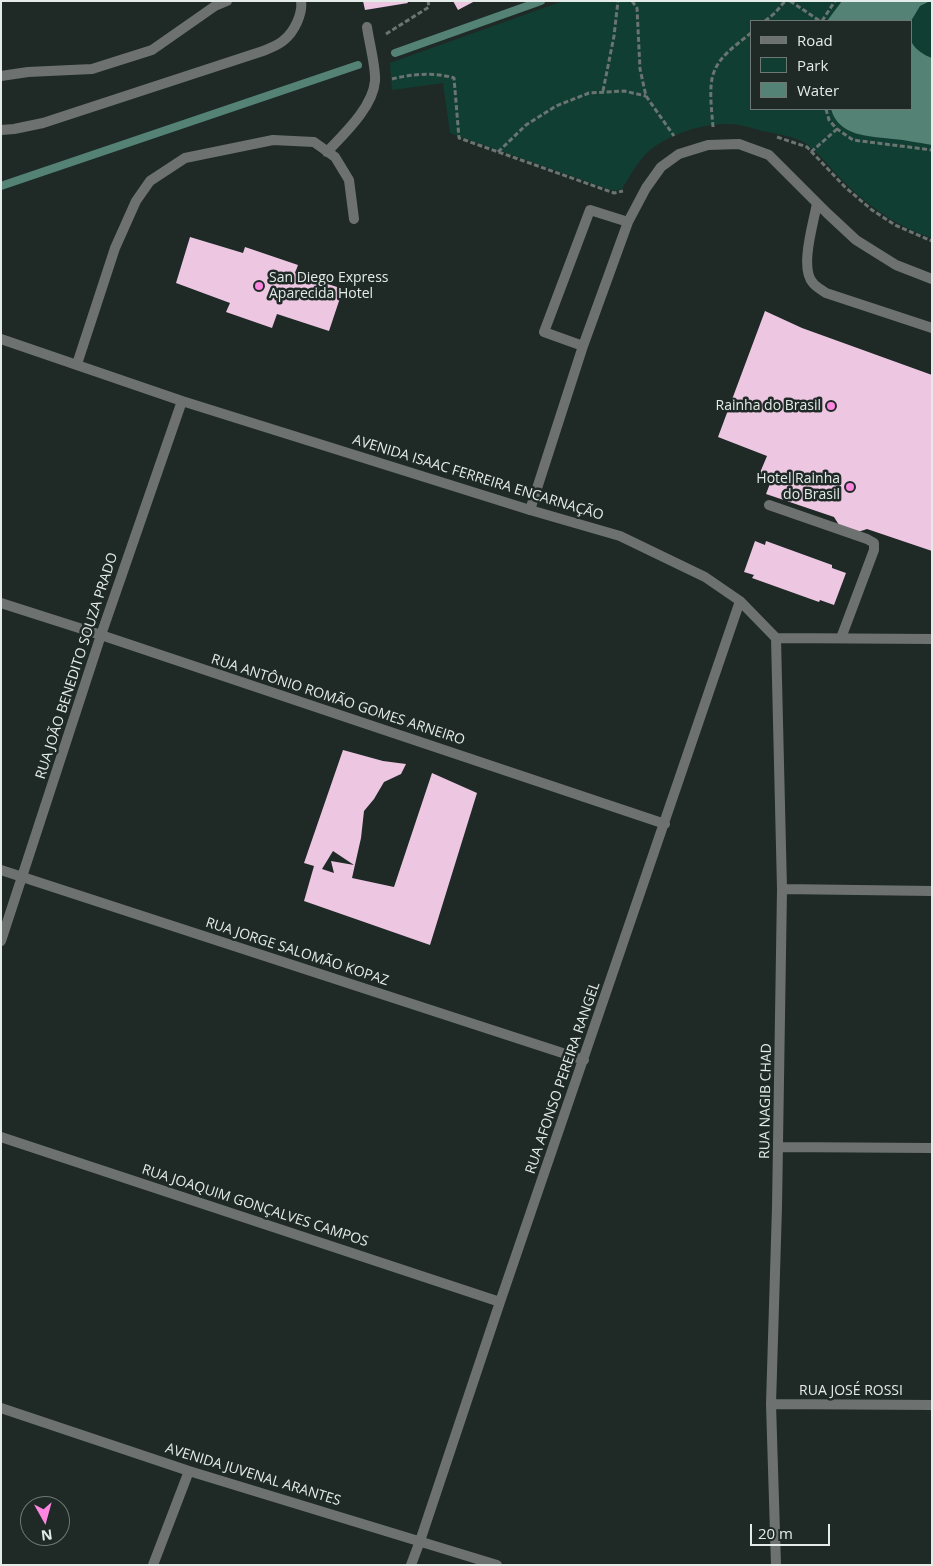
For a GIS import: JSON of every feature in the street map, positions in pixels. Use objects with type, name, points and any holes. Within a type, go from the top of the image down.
[{"type":"street","points":[[1,76],[28,72],[92,69],[152,50],[215,6],[227,1]]},
{"type":"street","points":[[1,130],[43,124],[263,51],[285,40],[295,26],[302,6],[301,1]]},
{"type":"street","points":[[327,152],[356,120],[373,92],[375,83],[366,27]]},
{"type":"street","points":[[77,364],[115,248],[136,201],[150,181],[185,158],[273,140],[314,142],[335,157],[349,180],[354,219]]},
{"type":"street","points":[[530,510],[583,346],[628,222],[646,188],[661,167],[679,154],[708,145],[739,144],[769,155],[856,240],[896,265],[932,279]]},
{"type":"street","points":[[817,202],[807,259],[807,273],[813,284],[826,292],[932,328]]},
{"type":"street","points":[[583,346],[544,332],[590,210],[628,222]]},
{"type":"street","name":"AVENIDA ISAAC FERREIRA ENCARNAÇÃO","points":[[1,339],[182,401],[530,510],[620,536],[705,577],[740,601],[776,638]]},
{"type":"street","name":"RUA JOÃO BENEDITO SOUZA PRADO","points":[[1,941],[101,635],[182,401]]},
{"type":"street","points":[[769,505],[874,543],[874,550],[841,638]]},
{"type":"street","name":"RUA AFONSO PEREIRA RANGEL","points":[[411,1565],[740,601]]},
{"type":"street","name":"RUA ANTÔNIO ROMÃO GOMES ARNEIRO","points":[[1,603],[665,824]]},
{"type":"street","points":[[776,638],[932,639]]},
{"type":"street","name":"RUA NAGIB CHAD","points":[[776,638],[782,889],[779,1147],[771,1404],[776,1565]]},
{"type":"street","name":"RUA JORGE SALOMÃO KOPAZ","points":[[1,870],[584,1060]]},
{"type":"street","points":[[782,889],[932,891]]},
{"type":"street","name":"RUA JOAQUIM GONÇALVES CAMPOS","points":[[1,1137],[500,1302]]},
{"type":"street","points":[[779,1147],[932,1148]]},
{"type":"street","name":"RUA JOSÉ ROSSI","points":[[771,1404],[932,1405]]},
{"type":"street","name":"AVENIDA JUVENAL ARANTES","points":[[1,1408],[189,1471],[497,1565]]},
{"type":"street","points":[[153,1565],[189,1471]]},
{"type":"path","points":[[369,45],[429,7],[428,1]]},
{"type":"path","points":[[603,91],[614,36],[618,1]]},
{"type":"path","points":[[632,1],[637,8],[640,69],[646,96],[676,138],[672,140]]},
{"type":"path","points":[[766,20],[785,1]]},
{"type":"path","points":[[790,1],[819,20]]},
{"type":"path","points":[[822,20],[835,1]]},
{"type":"path","points":[[721,127],[711,128],[713,73],[723,56],[750,34]]},
{"type":"path","points":[[375,83],[403,76],[443,74],[454,78],[459,138],[614,193],[623,192],[627,186]]},
{"type":"path","points":[[498,152],[526,125],[556,106],[589,93],[624,91],[646,96]]},
{"type":"path","points":[[826,110],[829,120],[837,130],[854,140],[932,150]]},
{"type":"path","points":[[811,152],[837,130]]},
{"type":"path","points":[[776,136],[807,147],[845,187],[872,210],[895,225],[932,241]]},
{"type":"green space","points":[[563,1],[932,1],[932,238],[907,228],[874,208],[839,177],[809,146],[787,136],[729,124],[695,128],[671,137],[651,150],[640,161],[622,189],[614,191],[450,133],[443,83],[392,90],[390,63]]},
{"type":"water","points":[[842,1],[930,1],[920,6],[912,20],[828,20]]},
{"type":"water","points":[[913,44],[921,52],[932,58],[932,145],[865,136],[848,130],[835,118],[831,110],[913,110]]},
{"type":"building","points":[[363,1],[407,1],[408,3],[365,10]]},
{"type":"building","points":[[453,1],[475,1],[458,10]]},
{"type":"building","name":"San Diego Express Aparecida Hotel","points":[[190,237],[243,253],[245,247],[298,265],[295,273],[343,289],[329,331],[277,314],[272,328],[226,312],[230,303],[176,283]]},
{"type":"building","name":"Rainha do Brasil","points":[[765,311],[802,328],[932,375],[932,551],[867,529],[858,532],[839,525],[834,517],[766,494],[771,481],[759,475],[767,456],[718,437]]},
{"type":"building","points":[[755,541],[765,545],[766,541],[832,565],[832,568],[846,573],[834,605],[820,600],[819,602],[752,578],[754,575],[744,572]]},
{"type":"building","points":[[343,750],[383,761],[406,764],[401,774],[384,782],[364,811],[361,838],[352,878],[394,887],[432,773],[477,793],[430,945],[304,901],[314,866],[304,863]],"holes":[[[333,851],[354,865],[331,861],[334,873],[322,869]]]},
{"type":"waterway","points":[[395,53],[541,1]]},
{"type":"waterway","points":[[1,186],[358,65]]},
{"type":"place","name":"San Diego Express Aparecida Hotel","points":[[259,286]]},
{"type":"place","name":"Rainha do Brasil","points":[[831,406]]},
{"type":"place","name":"Hotel Rainha do Brasil","points":[[850,487]]}]
